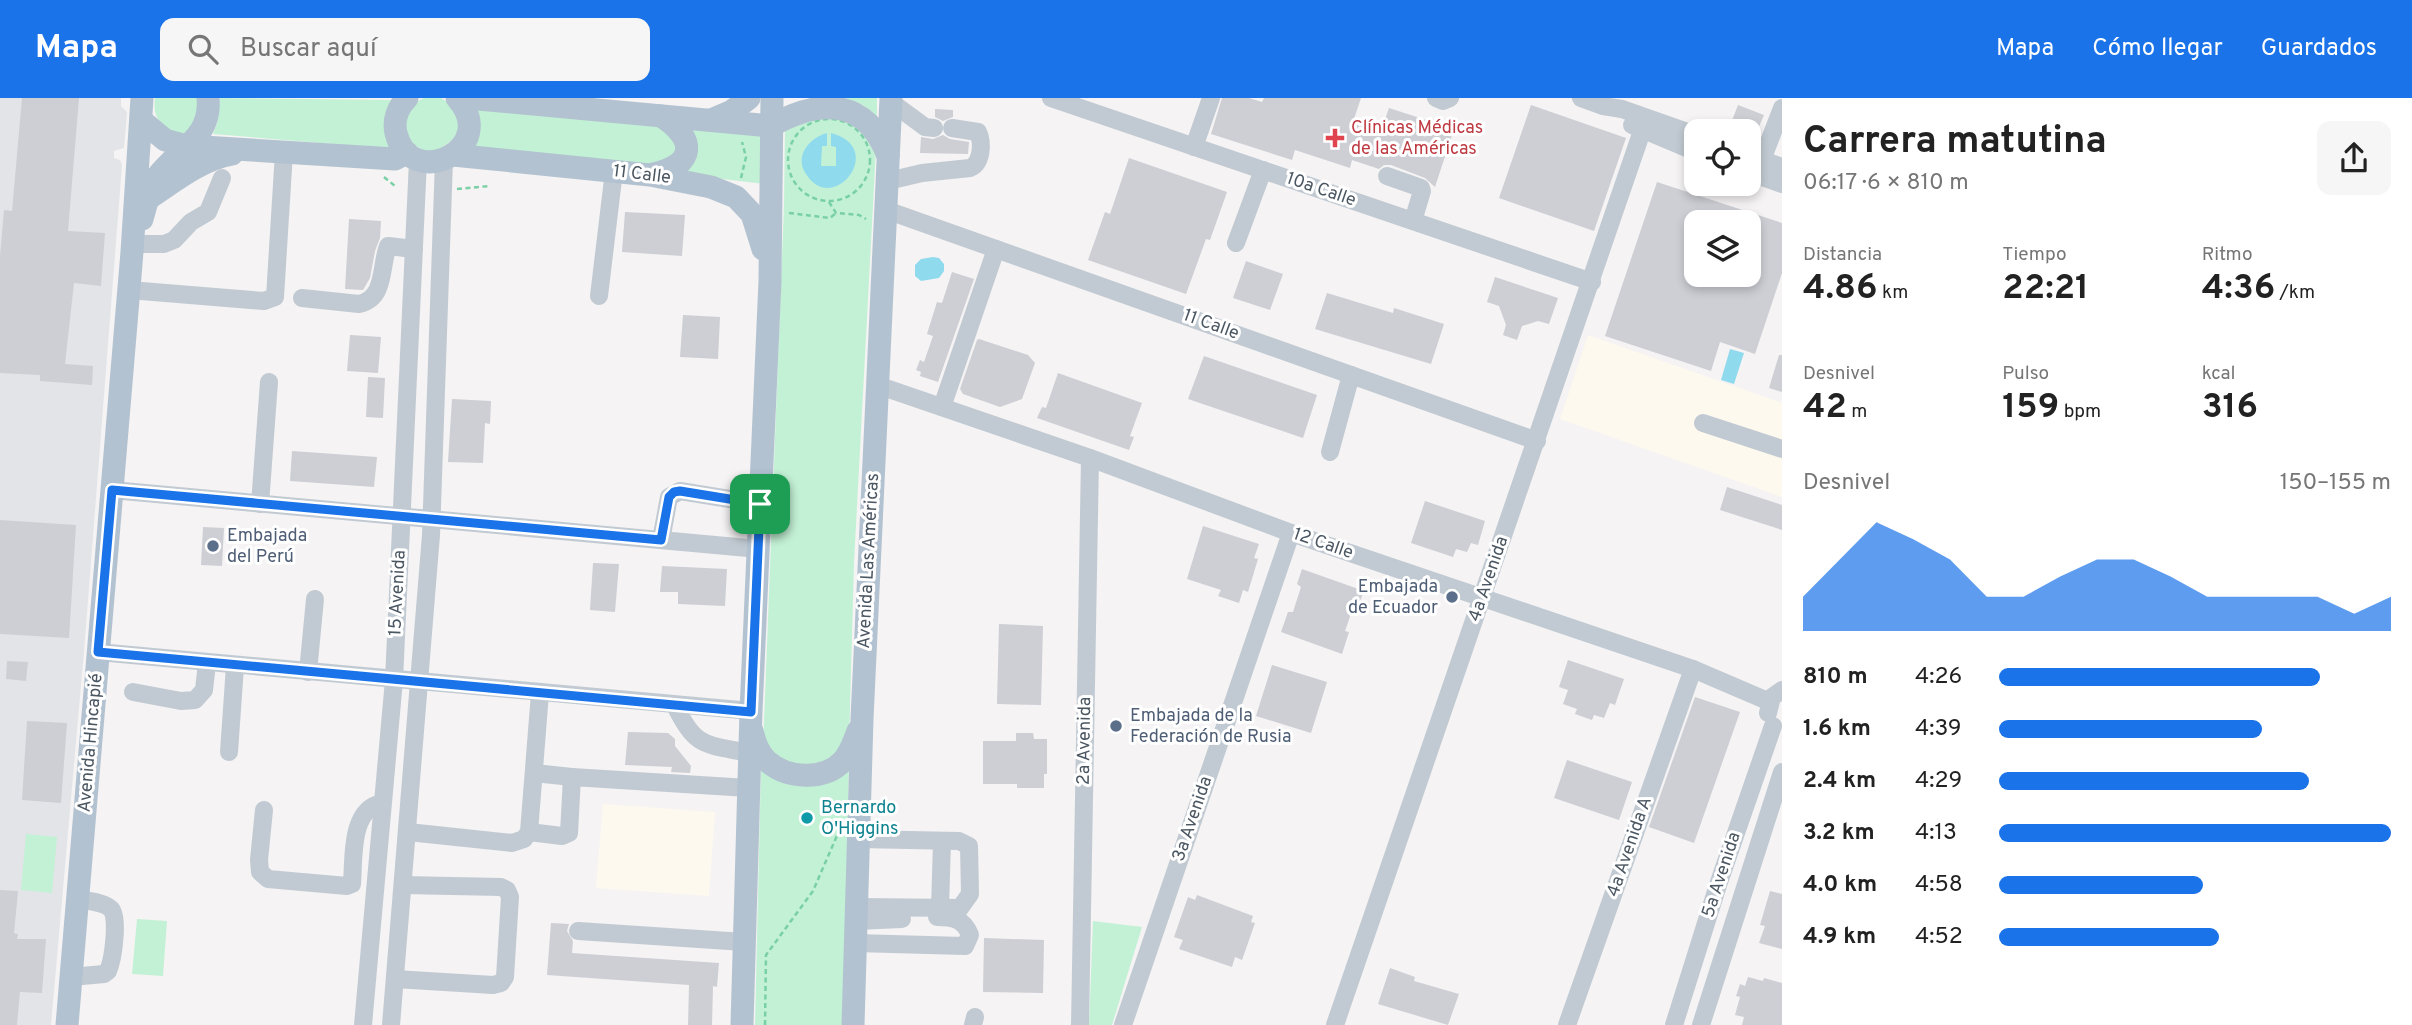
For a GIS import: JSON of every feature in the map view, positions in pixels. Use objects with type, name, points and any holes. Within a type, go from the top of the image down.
[{"type":"main road","name":"Avenida Hincapié","points":[[134,248],[155,179],[205,127],[209,109],[208,98]]},
{"type":"main road","points":[[407,98],[396,116],[395,129],[398,142],[412,156]]},
{"type":"main road","points":[[449,158],[461,148],[469,127],[463,105],[457,98]]},
{"type":"main road","points":[[711,121],[732,111],[749,98]]},
{"type":"main road","points":[[742,1025],[750,718],[770,281],[772,98]]},
{"type":"main road","points":[[481,99],[660,110],[711,121],[771,126],[815,105],[837,105],[858,113],[873,126],[882,138],[889,170]]},
{"type":"main road","name":"Avenida Las Américas","points":[[853,1025],[862,719],[877,385],[878,217],[889,170],[891,100]]},
{"type":"main road","name":"Avenida Hincapié","points":[[67,1025],[134,248],[141,109]]},
{"type":"main road","points":[[141,109],[165,140],[188,146],[395,159],[412,156]]},
{"type":"main road","points":[[650,175],[670,171],[679,166],[685,156],[687,144],[682,132],[660,110]]},
{"type":"main road","points":[[149,198],[193,168],[220,156],[253,150]]},
{"type":"main road","name":"11 Calle","points":[[412,156],[431,162],[449,158],[614,171],[711,187],[736,197],[752,214],[770,281]]},
{"type":"main road","points":[[750,718],[756,746],[767,761],[803,777],[817,776],[841,763],[850,751],[862,719]]},
{"type":"street","name":"10a Calle","points":[[1051,98],[1078,102],[1194,147],[1592,282]]},
{"type":"street","points":[[1194,147],[1211,98]]},
{"type":"street","points":[[1436,98],[1443,101],[1450,98]]},
{"type":"street","points":[[889,170],[922,173],[976,166],[979,162],[980,136],[978,132],[925,127],[891,100]]},
{"type":"street","points":[[1593,101],[1684,131]]},
{"type":"street","points":[[1593,101],[1642,131],[1684,147]]},
{"type":"street","points":[[1761,147],[1782,108]]},
{"type":"street","points":[[1642,131],[1666,124]]},
{"type":"street","name":"4a Avenida","points":[[1335,1025],[1642,131]]},
{"type":"street","points":[[129,290],[271,300],[275,297],[284,152]]},
{"type":"street","name":"15 Avenida","points":[[363,1025],[394,680],[414,249],[412,156]]},
{"type":"street","name":"15 Avenida","points":[[391,1025],[431,519],[443,190],[449,158]]},
{"type":"street","points":[[1761,165],[1782,167]]},
{"type":"street","points":[[1236,243],[1263,170]]},
{"type":"street","points":[[1761,170],[1782,184]]},
{"type":"street","points":[[599,296],[614,171]]},
{"type":"street","points":[[1387,176],[1421,188],[1413,221]]},
{"type":"street","points":[[134,248],[174,240],[191,222],[208,212],[222,178]]},
{"type":"street","name":"11 Calle","points":[[878,217],[996,249],[1537,440]]},
{"type":"street","points":[[302,298],[359,304],[366,302],[378,291],[388,246],[414,249]]},
{"type":"street","points":[[942,407],[996,249]]},
{"type":"street","points":[[1330,452],[1351,375]]},
{"type":"street","points":[[260,503],[269,382]]},
{"type":"street","name":"12 Calle","points":[[877,385],[1090,458],[1292,533],[1482,599],[1776,696]]},
{"type":"street","points":[[1703,423],[1782,449]]},
{"type":"street","name":"2a Avenida","points":[[1080,1025],[1090,458]]},
{"type":"street","points":[[112,490],[758,549]]},
{"type":"street","points":[[661,540],[669,497],[674,492],[760,504]]},
{"type":"street","name":"3a Avenida","points":[[1123,1025],[1292,533]]},
{"type":"street","points":[[308,672],[315,599]]},
{"type":"street","points":[[98,652],[675,705],[750,718]]},
{"type":"street","points":[[133,692],[181,701],[195,700],[204,690],[207,663]]},
{"type":"street","points":[[229,752],[235,666]]},
{"type":"street","name":"4a Avenida A","points":[[1567,1025],[1693,669]]},
{"type":"street","points":[[408,832],[512,843],[524,839],[529,832],[540,693]]},
{"type":"street","points":[[1776,696],[1768,717],[1778,729]]},
{"type":"street","points":[[675,705],[686,729],[697,739],[749,753]]},
{"type":"street","name":"5a Avenida","points":[[1674,1025],[1718,885],[1778,729]]},
{"type":"street","name":"5a Avenida","points":[[1701,1025],[1782,772]]},
{"type":"street","points":[[534,773],[748,788]]},
{"type":"street","points":[[529,832],[562,836],[569,833],[572,777]]},
{"type":"street","points":[[264,810],[258,860],[260,872],[268,878],[347,886],[352,884],[360,819],[368,807],[382,803]]},
{"type":"street","points":[[856,924],[940,908],[960,908],[970,894],[969,846],[959,841],[858,839]]},
{"type":"street","points":[[940,908],[942,841]]},
{"type":"street","points":[[395,979],[493,985],[501,983],[505,977],[510,897],[508,890],[501,887],[403,886]]},
{"type":"street","points":[[71,977],[104,974],[108,971],[116,921],[108,906],[78,899]]},
{"type":"street","points":[[945,917],[962,922],[970,935],[965,946],[856,924],[945,917]]},
{"type":"street","points":[[578,931],[744,942]]},
{"type":"path","points":[[820,120],[839,120],[856,129],[868,144],[870,163],[865,181],[852,195],[830,202],[803,193],[789,171],[788,152],[791,143],[803,128],[820,120]]},
{"type":"path","points":[[443,190],[489,186]]},
{"type":"path","points":[[830,202],[836,213],[878,217]]},
{"type":"path","points":[[765,1025],[766,954],[813,891],[840,830],[840,824]]},
{"type":"shaded area","points":[[0,98],[121,98],[121,106],[127,112],[124,148],[114,151],[114,158],[120,160],[122,165],[84,651],[51,1025],[0,1025]]},
{"type":"shaded area","points":[[1588,335],[1782,403],[1782,497],[1560,419]]},
{"type":"shaded area","points":[[603,804],[715,812],[709,896],[596,888]]},
{"type":"green space","points":[[155,98],[198,98],[200,107],[186,140],[162,125],[155,113]]},
{"type":"green space","points":[[220,98],[396,100],[393,149],[213,134]]},
{"type":"green space","points":[[424,98],[441,98],[455,107],[460,134],[432,155],[407,141],[407,115],[412,106]]},
{"type":"green space","points":[[844,98],[877,98],[877,116],[863,105]]},
{"type":"green space","points":[[471,105],[661,123],[680,150],[665,166],[466,152]]},
{"type":"green space","points":[[803,118],[849,119],[876,149],[854,562],[849,744],[838,759],[804,772],[763,748],[785,128]]},
{"type":"green space","points":[[690,125],[766,130],[765,184],[682,174]]},
{"type":"green space","points":[[849,761],[844,1025],[755,1025],[761,766],[782,775]]},
{"type":"green space","points":[[26,834],[57,837],[52,893],[21,890]]},
{"type":"green space","points":[[137,919],[167,921],[163,976],[132,974]]},
{"type":"green space","points":[[1093,921],[1142,927],[1112,1025],[1089,1025]]},
{"type":"water","points":[[827,133],[827,146],[822,146],[821,166],[836,166],[836,147],[831,146],[831,133],[847,141],[855,152],[855,164],[850,175],[841,184],[829,188],[817,185],[806,174],[802,161],[809,143]]},
{"type":"water","points":[[939,258],[944,264],[944,271],[939,278],[921,281],[915,276],[915,265],[921,259]]},
{"type":"water","points":[[1730,349],[1744,353],[1734,384],[1721,380]]},
{"type":"building","points":[[22,98],[79,98],[68,231],[105,233],[101,286],[74,283],[65,364],[93,366],[92,385],[40,381],[40,375],[0,373],[0,256],[4,210],[12,211]]},
{"type":"building","points":[[1222,98],[1249,98],[1262,102],[1264,98],[1361,98],[1354,119],[1382,128],[1389,108],[1454,129],[1435,187],[1425,178],[1391,165],[1384,165],[1379,169],[1352,160],[1350,168],[1295,150],[1292,160],[1211,134]]},
{"type":"building","points":[[1531,105],[1626,138],[1594,231],[1499,198]]},
{"type":"building","points":[[1738,105],[1764,115],[1761,122],[1761,119],[1733,119]]},
{"type":"building","points":[[935,109],[953,110],[953,117],[943,121],[935,117]]},
{"type":"building","points":[[943,135],[969,142],[968,154],[920,153],[921,137],[933,139]]},
{"type":"building","points":[[1129,158],[1227,192],[1210,240],[1206,239],[1186,294],[1088,260],[1105,212],[1110,214]]},
{"type":"building","points":[[1657,182],[1684,191],[1684,196],[1700,196],[1742,210],[1684,210],[1684,287],[1761,287],[1761,216],[1782,223],[1782,273],[1755,354],[1720,342],[1711,371],[1605,336]]},
{"type":"building","points":[[625,212],[685,215],[682,256],[622,252]]},
{"type":"building","points":[[349,219],[381,221],[380,238],[370,278],[363,290],[345,289]]},
{"type":"building","points":[[1246,261],[1283,274],[1270,310],[1233,298]]},
{"type":"building","points":[[952,272],[974,279],[938,382],[920,376],[921,372],[916,370],[920,360],[924,362],[933,336],[927,334],[937,302],[942,303]]},
{"type":"building","points":[[1495,277],[1558,298],[1549,324],[1538,321],[1522,326],[1517,340],[1503,335],[1506,325],[1499,306],[1487,302]]},
{"type":"building","points":[[1327,293],[1393,313],[1394,308],[1444,324],[1431,364],[1315,329]]},
{"type":"building","points":[[683,315],[720,317],[718,359],[680,357]]},
{"type":"building","points":[[350,335],[381,337],[378,373],[347,371]]},
{"type":"building","points":[[979,339],[1028,355],[1035,363],[1022,399],[1000,407],[963,394],[960,389]]},
{"type":"building","points":[[1779,355],[1782,355],[1782,392],[1769,388]]},
{"type":"building","points":[[1204,356],[1317,395],[1303,438],[1188,399]]},
{"type":"building","points":[[1058,373],[1142,403],[1130,436],[1134,437],[1129,450],[1037,418],[1042,407],[1046,408]]},
{"type":"building","points":[[368,377],[385,378],[383,418],[366,417]]},
{"type":"building","points":[[452,399],[491,401],[490,424],[485,423],[483,463],[448,462]]},
{"type":"building","points":[[292,451],[377,457],[374,487],[290,481]]},
{"type":"building","points":[[1727,487],[1782,505],[1782,530],[1720,510]]},
{"type":"building","points":[[1425,501],[1485,521],[1478,545],[1471,543],[1467,552],[1456,549],[1453,557],[1411,543]]},
{"type":"building","points":[[0,520],[76,525],[69,638],[0,634]]},
{"type":"building","points":[[1203,526],[1259,544],[1254,558],[1258,559],[1248,592],[1243,590],[1239,603],[1218,596],[1221,590],[1187,579]]},
{"type":"building","name":"Embajada del Perú","points":[[203,527],[224,528],[222,566],[201,565]]},
{"type":"building","points":[[593,563],[619,564],[615,612],[590,610]]},
{"type":"building","points":[[662,566],[727,569],[725,606],[678,604],[678,592],[660,592]]},
{"type":"building","points":[[1302,569],[1364,591],[1358,606],[1354,605],[1345,631],[1349,632],[1342,654],[1281,632],[1288,612],[1293,612],[1301,587],[1297,584]]},
{"type":"building","points":[[999,624],[1043,626],[1041,705],[997,704]]},
{"type":"building","points":[[1568,660],[1624,679],[1615,705],[1610,703],[1604,718],[1594,715],[1592,720],[1575,714],[1577,709],[1563,704],[1568,690],[1559,687]]},
{"type":"building","points":[[7,661],[28,662],[26,681],[6,679]]},
{"type":"building","points":[[1272,665],[1327,682],[1311,733],[1256,716]]},
{"type":"building","points":[[1695,697],[1740,712],[1694,843],[1649,827]]},
{"type":"building","points":[[27,721],[67,723],[61,803],[22,800]]},
{"type":"building","points":[[628,732],[668,733],[675,739],[675,746],[691,766],[690,773],[671,772],[672,767],[625,765]]},
{"type":"building","points":[[1016,733],[1033,733],[1034,739],[1047,739],[1047,774],[1044,774],[1044,788],[1017,788],[1017,784],[983,784],[983,741],[1016,741]]},
{"type":"building","points":[[1567,760],[1632,782],[1619,820],[1554,798]]},
{"type":"building","points":[[0,890],[18,891],[14,933],[18,934],[17,939],[46,939],[42,993],[20,992],[17,1025],[0,1025]]},
{"type":"building","points":[[1770,891],[1782,894],[1782,949],[1759,943],[1765,926],[1760,925]]},
{"type":"building","points":[[1197,895],[1253,916],[1251,922],[1255,923],[1242,960],[1235,957],[1232,967],[1179,949],[1183,940],[1174,937],[1188,897],[1195,900]]},
{"type":"building","points":[[551,923],[569,924],[567,931],[573,941],[572,953],[719,963],[717,987],[713,986],[712,1025],[688,1025],[689,985],[547,975]]},
{"type":"building","points":[[984,938],[1044,940],[1043,993],[983,992]]},
{"type":"building","points":[[1390,968],[1415,977],[1414,981],[1459,994],[1448,1025],[1378,1004]]},
{"type":"building","points":[[1748,977],[1782,983],[1782,1025],[1742,1025],[1744,1017],[1735,1015],[1740,997],[1736,996],[1740,984],[1745,986]]},
{"type":"place","name":"Clínicas Médicas de las Américas","points":[[1335,138]]},
{"type":"place","name":"Embajada del Perú","points":[[213,546]]},
{"type":"place","name":"Embajada de Ecuador","points":[[1452,597]]},
{"type":"place","name":"Embajada de la Federación de Rusia","points":[[1116,726]]},
{"type":"place","name":"Bernardo O'Higgins","points":[[807,818]]},
{"type":"route","points":[[112,490],[661,540],[669,497],[674,492],[760,504],[751,712],[98,652],[112,490]]}]
